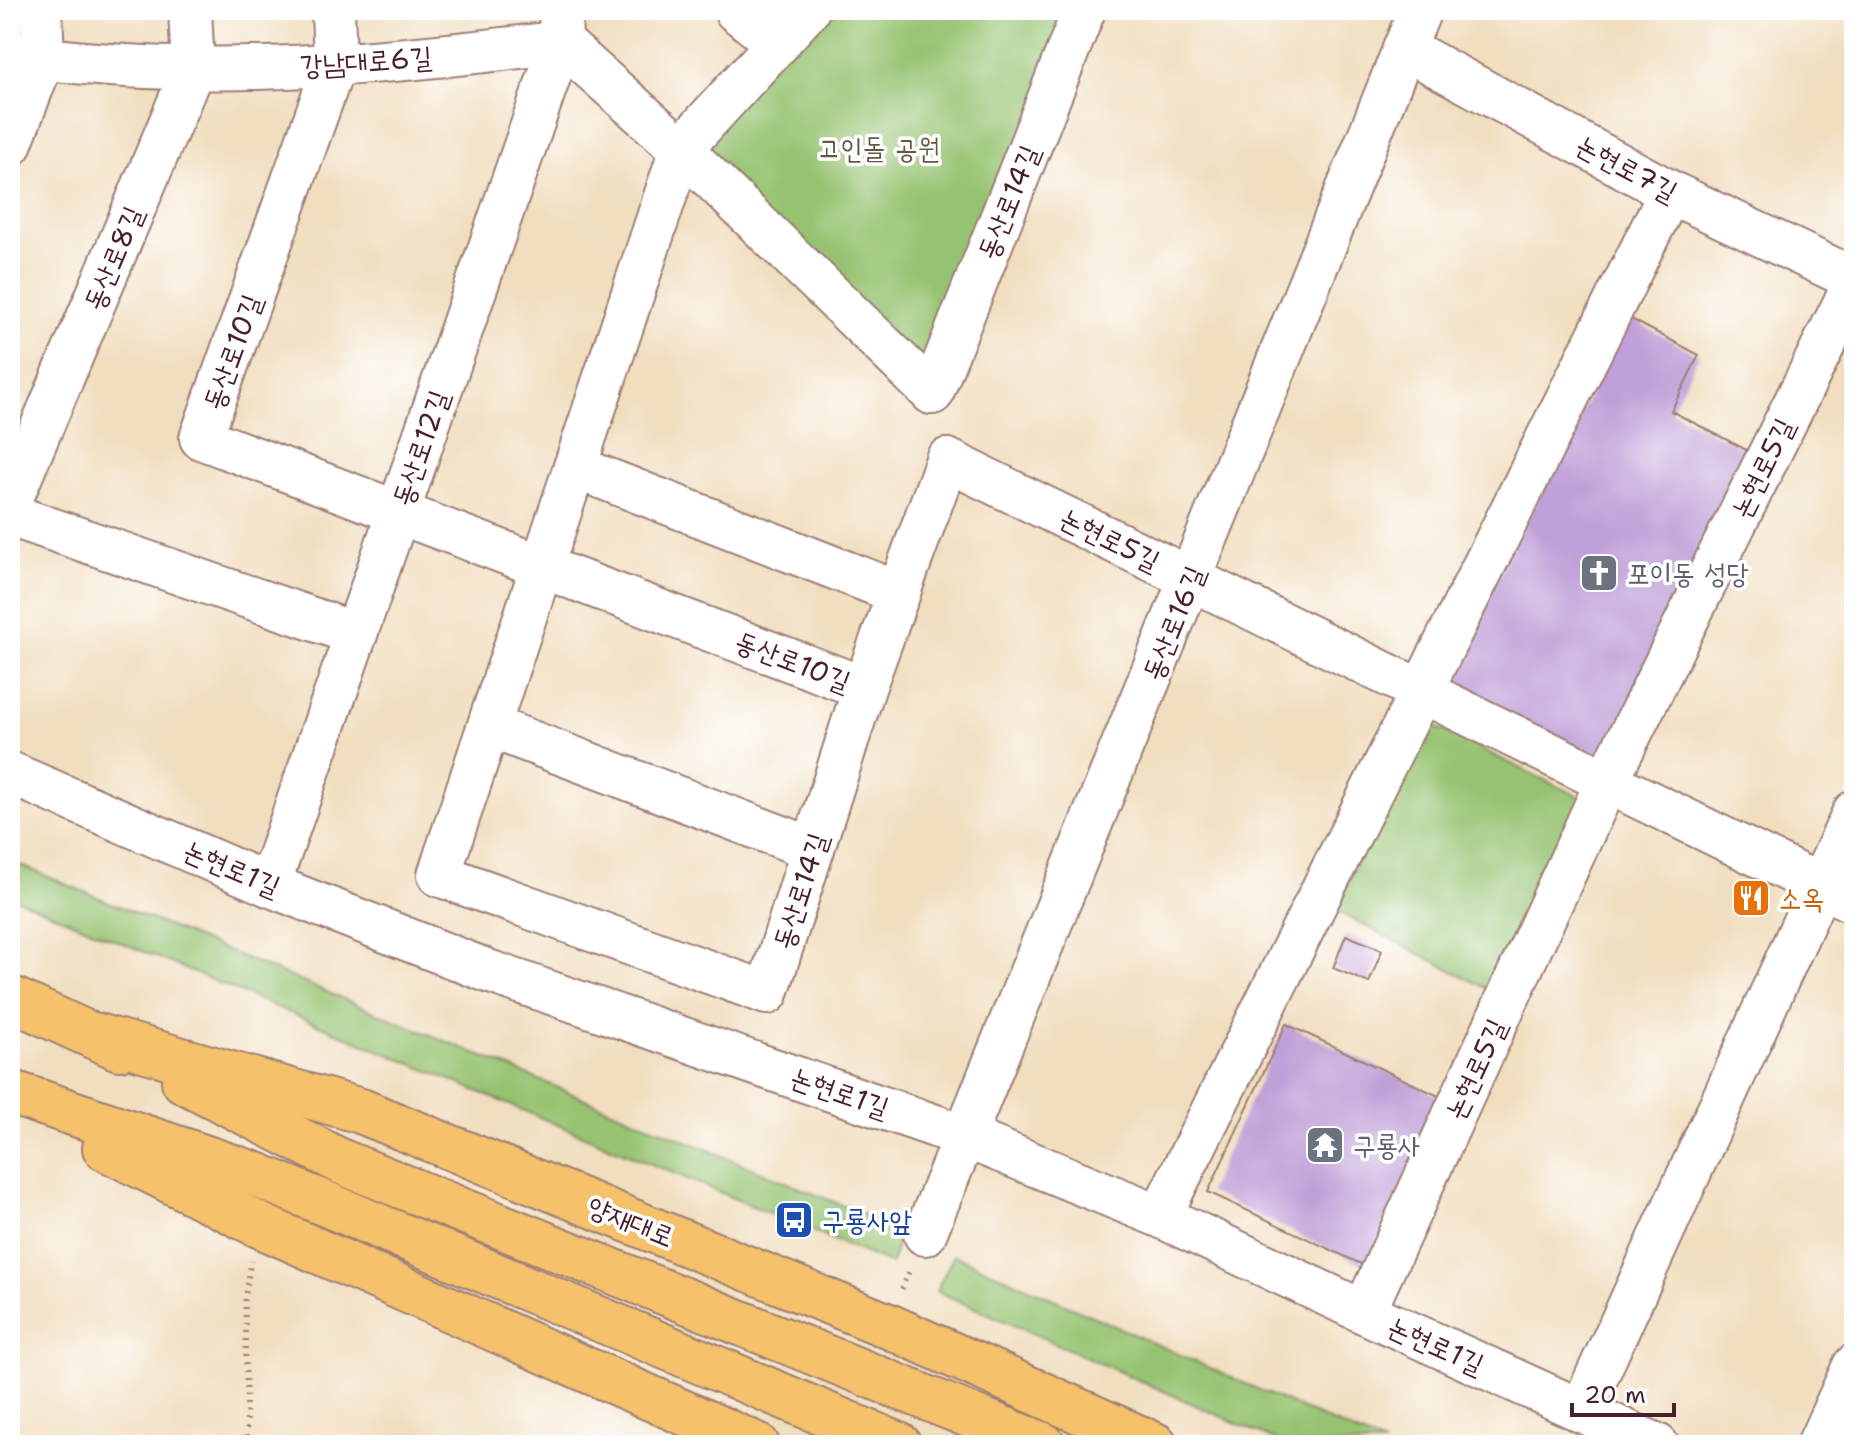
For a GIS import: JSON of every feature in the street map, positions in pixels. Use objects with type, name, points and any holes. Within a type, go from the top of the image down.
[{"type":"main road","name":"양재대로","points":[[10,998],[94,1035],[342,1162],[1043,1445]]},
{"type":"main road","name":"양재대로","points":[[94,1035],[361,1111],[886,1325],[1155,1445]]},
{"type":"main road","points":[[10,1092],[257,1175],[899,1445]]},
{"type":"main road","points":[[10,1100],[259,1225],[757,1445]]},
{"type":"street","points":[[10,145],[27,56],[41,10]]},
{"type":"street","name":"동산로8길","points":[[10,502],[193,69],[190,10]]},
{"type":"street","name":"동산로10길","points":[[333,10],[335,63],[201,438],[864,688]]},
{"type":"street","points":[[735,10],[778,44]]},
{"type":"street","points":[[808,10],[681,149],[489,726],[813,849]]},
{"type":"street","name":"동산로14길","points":[[932,393],[1084,10]]},
{"type":"street","name":"동산로16길","points":[[925,1234],[1420,10]]},
{"type":"street","points":[[560,26],[681,149],[932,393],[947,460]]},
{"type":"street","name":"강남대로6길","points":[[27,56],[220,71],[444,57],[560,26]]},
{"type":"street","name":"동산로12길","points":[[269,885],[398,512],[560,26]]},
{"type":"street","name":"논현로7길","points":[[1404,48],[1670,192],[1854,282]]},
{"type":"street","points":[[1160,1216],[1670,192]]},
{"type":"street","name":"논현로5길","points":[[1364,1312],[1607,781],[1854,282]]},
{"type":"street","name":"동산로14길","points":[[489,726],[439,875],[767,993],[864,688],[947,460]]},
{"type":"street","name":"논현로5길","points":[[947,460],[1838,894]]},
{"type":"street","points":[[575,467],[899,593]]},
{"type":"street","points":[[10,515],[356,634]]},
{"type":"street","name":"논현로1길","points":[[10,773],[269,885],[488,971],[964,1136],[1160,1216],[1657,1445]]},
{"type":"street","points":[[1581,1411],[1838,894],[1854,812]]},
{"type":"street","points":[[1818,1445],[1854,1366]]},
{"type":"path","points":[[247,1445],[245,1301],[259,1225]]},
{"type":"path","points":[[886,1325],[925,1234]]},
{"type":"green space","name":"고인돌 공원","points":[[807,10],[1084,10],[932,393],[681,149]]},
{"type":"green space","points":[[1423,721],[1584,799],[1493,992],[1335,910]]},
{"type":"green space","points":[[10,861],[902,1230],[891,1264],[10,896]]},
{"type":"green space","points":[[954,1255],[1384,1445],[1286,1445],[936,1291]]},
{"type":"building","name":"포이동 성당","points":[[1629,318],[1699,355],[1671,411],[1760,457],[1592,771],[1441,689]]},
{"type":"building","points":[[1346,935],[1382,950],[1369,983],[1333,968]]},
{"type":"building","name":"구룡사","points":[[1286,1024],[1443,1098],[1365,1266],[1208,1192]]},
{"type":"place","name":"포이동 성당","points":[[1599,573]]},
{"type":"place","name":"소옥","points":[[1751,898]]},
{"type":"place","name":"구룡사","points":[[1325,1145]]},
{"type":"place","name":"구룡사앞","points":[[794,1220]]}]
